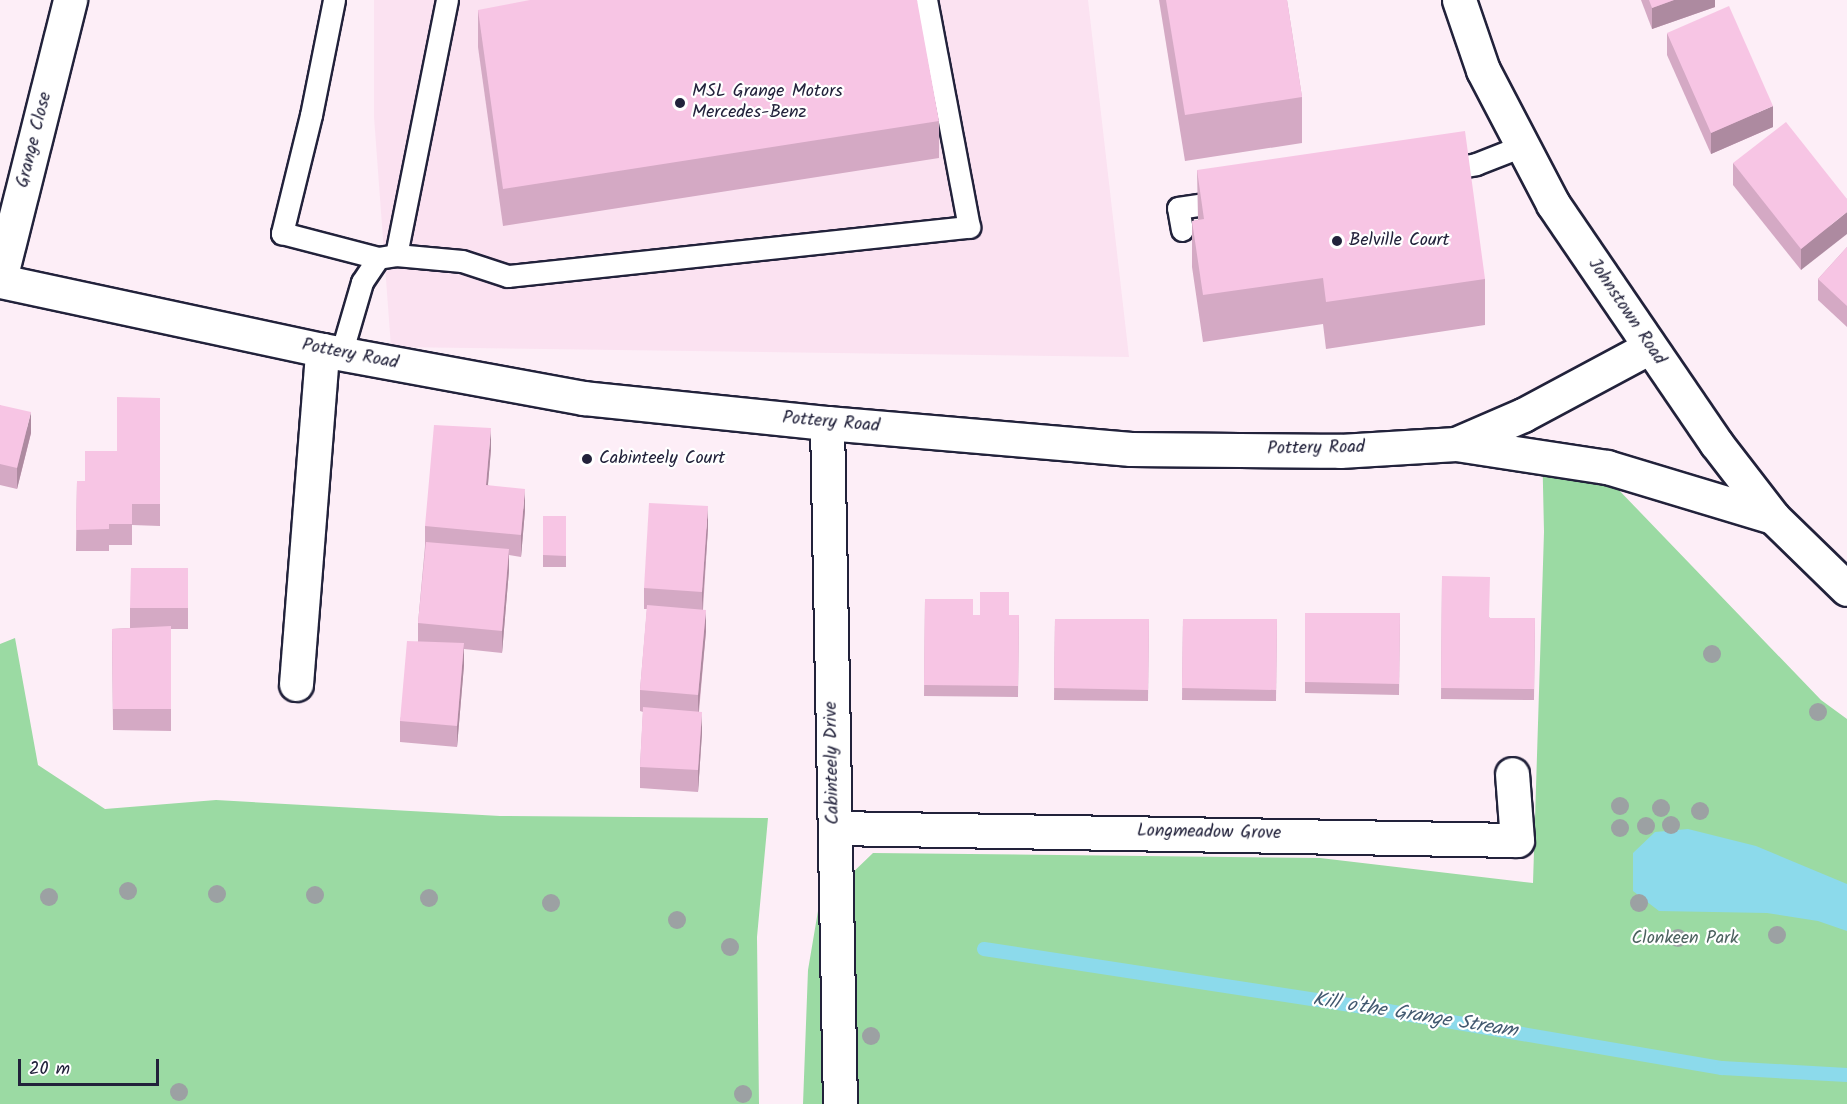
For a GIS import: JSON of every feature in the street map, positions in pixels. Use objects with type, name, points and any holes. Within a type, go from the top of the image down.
[{"type":"street","name":"Grange Close","points":[[0,280],[70,0]]},
{"type":"street","name":"Johnstown Road","points":[[1459,0],[1483,70],[1553,204],[1716,443],[1773,517],[1847,590]]},
{"type":"street","name":"Pottery Road","points":[[0,280],[332,352],[584,398],[827,423],[1131,449],[1340,451],[1456,444],[1522,415],[1650,346]]},
{"type":"street","points":[[296,684],[332,352]]},
{"type":"street","name":"Cabinteely Drive","points":[[827,423],[840,1104]]},
{"type":"street","points":[[1456,444],[1606,466],[1773,517]]},
{"type":"street","name":"Longmeadow Grove","points":[[835,828],[1517,840],[1512,774]]},
{"type":"lane","points":[[334,0],[311,115],[282,233],[387,257],[462,261],[508,276],[969,226],[926,0]]},
{"type":"lane","points":[[332,352],[362,282],[387,257],[447,0]]},
{"type":"lane","points":[[1426,174],[1476,164],[1522,146]]},
{"type":"lane","points":[[1182,230],[1178,208],[1248,198]]},
{"type":"shaded area","points":[[374,0],[1088,0],[1129,357],[391,347],[374,117]]},
{"type":"green space","name":"Clonkeen Park","points":[[1542,441],[1614,485],[1821,700],[1847,719],[1847,1104],[803,1104],[808,970],[819,905],[873,853],[1320,858],[1533,883],[1544,532]]},
{"type":"green space","points":[[15,638],[38,765],[105,809],[216,800],[500,816],[768,818],[757,937],[759,1104],[0,1104],[0,644]]},
{"type":"water","points":[[1688,829],[1756,846],[1847,884],[1847,931],[1818,921],[1767,913],[1659,911],[1633,891],[1633,853],[1655,832]]},
{"type":"building","points":[[530,0],[917,0],[939,121],[503,189],[478,10]]},
{"type":"building","points":[[1166,0],[1287,0],[1302,97],[1185,115]]},
{"type":"building","points":[[1649,0],[1674,0],[1652,8]]},
{"type":"building","points":[[1729,6],[1773,106],[1711,133],[1667,33]]},
{"type":"building","points":[[1786,122],[1847,199],[1847,212],[1801,249],[1733,163]]},
{"type":"building","name":"Belville Court","points":[[1465,131],[1485,279],[1326,302],[1323,278],[1203,295],[1192,221],[1204,219],[1197,170]]},
{"type":"building","points":[[1847,247],[1847,306],[1818,279]]},
{"type":"building","points":[[117,397],[160,398],[160,504],[132,504],[132,524],[109,524],[109,529],[76,530],[77,481],[85,481],[85,451],[117,451]]},
{"type":"building","points":[[0,405],[31,412],[17,468],[0,464]]},
{"type":"building","points":[[434,425],[491,428],[486,485],[525,489],[521,535],[425,526]]},
{"type":"building","points":[[649,503],[708,506],[702,592],[644,588]]},
{"type":"building","points":[[543,516],[566,516],[566,556],[543,555]]},
{"type":"building","points":[[426,542],[509,549],[502,631],[418,623]]},
{"type":"building","points":[[131,568],[188,568],[188,608],[130,608]]},
{"type":"building","points":[[1442,576],[1490,577],[1489,618],[1535,618],[1534,689],[1441,688]]},
{"type":"building","points":[[980,592],[1009,592],[1009,615],[1019,615],[1018,686],[924,685],[925,599],[973,599],[973,615],[980,615]]},
{"type":"building","points":[[647,605],[706,610],[698,695],[640,690]]},
{"type":"building","points":[[1305,613],[1400,613],[1399,684],[1305,682]]},
{"type":"building","points":[[1055,619],[1149,619],[1148,690],[1054,688]]},
{"type":"building","points":[[1183,619],[1277,619],[1276,690],[1182,688]]},
{"type":"building","points":[[171,626],[171,709],[113,709],[112,629]]},
{"type":"building","points":[[407,641],[464,643],[457,726],[400,721]]},
{"type":"building","points":[[643,707],[702,712],[698,770],[640,767]]},
{"type":"waterway","name":"Kill o'the Grange Stream","points":[[984,949],[1388,1011],[1722,1068],[1847,1075]]},
{"type":"place","name":"MSL Grange Motors Mercedes-Benz","points":[[680,103]]},
{"type":"place","name":"Belville Court","points":[[1337,241]]},
{"type":"place","name":"Cabinteely Court","points":[[587,459]]}]
